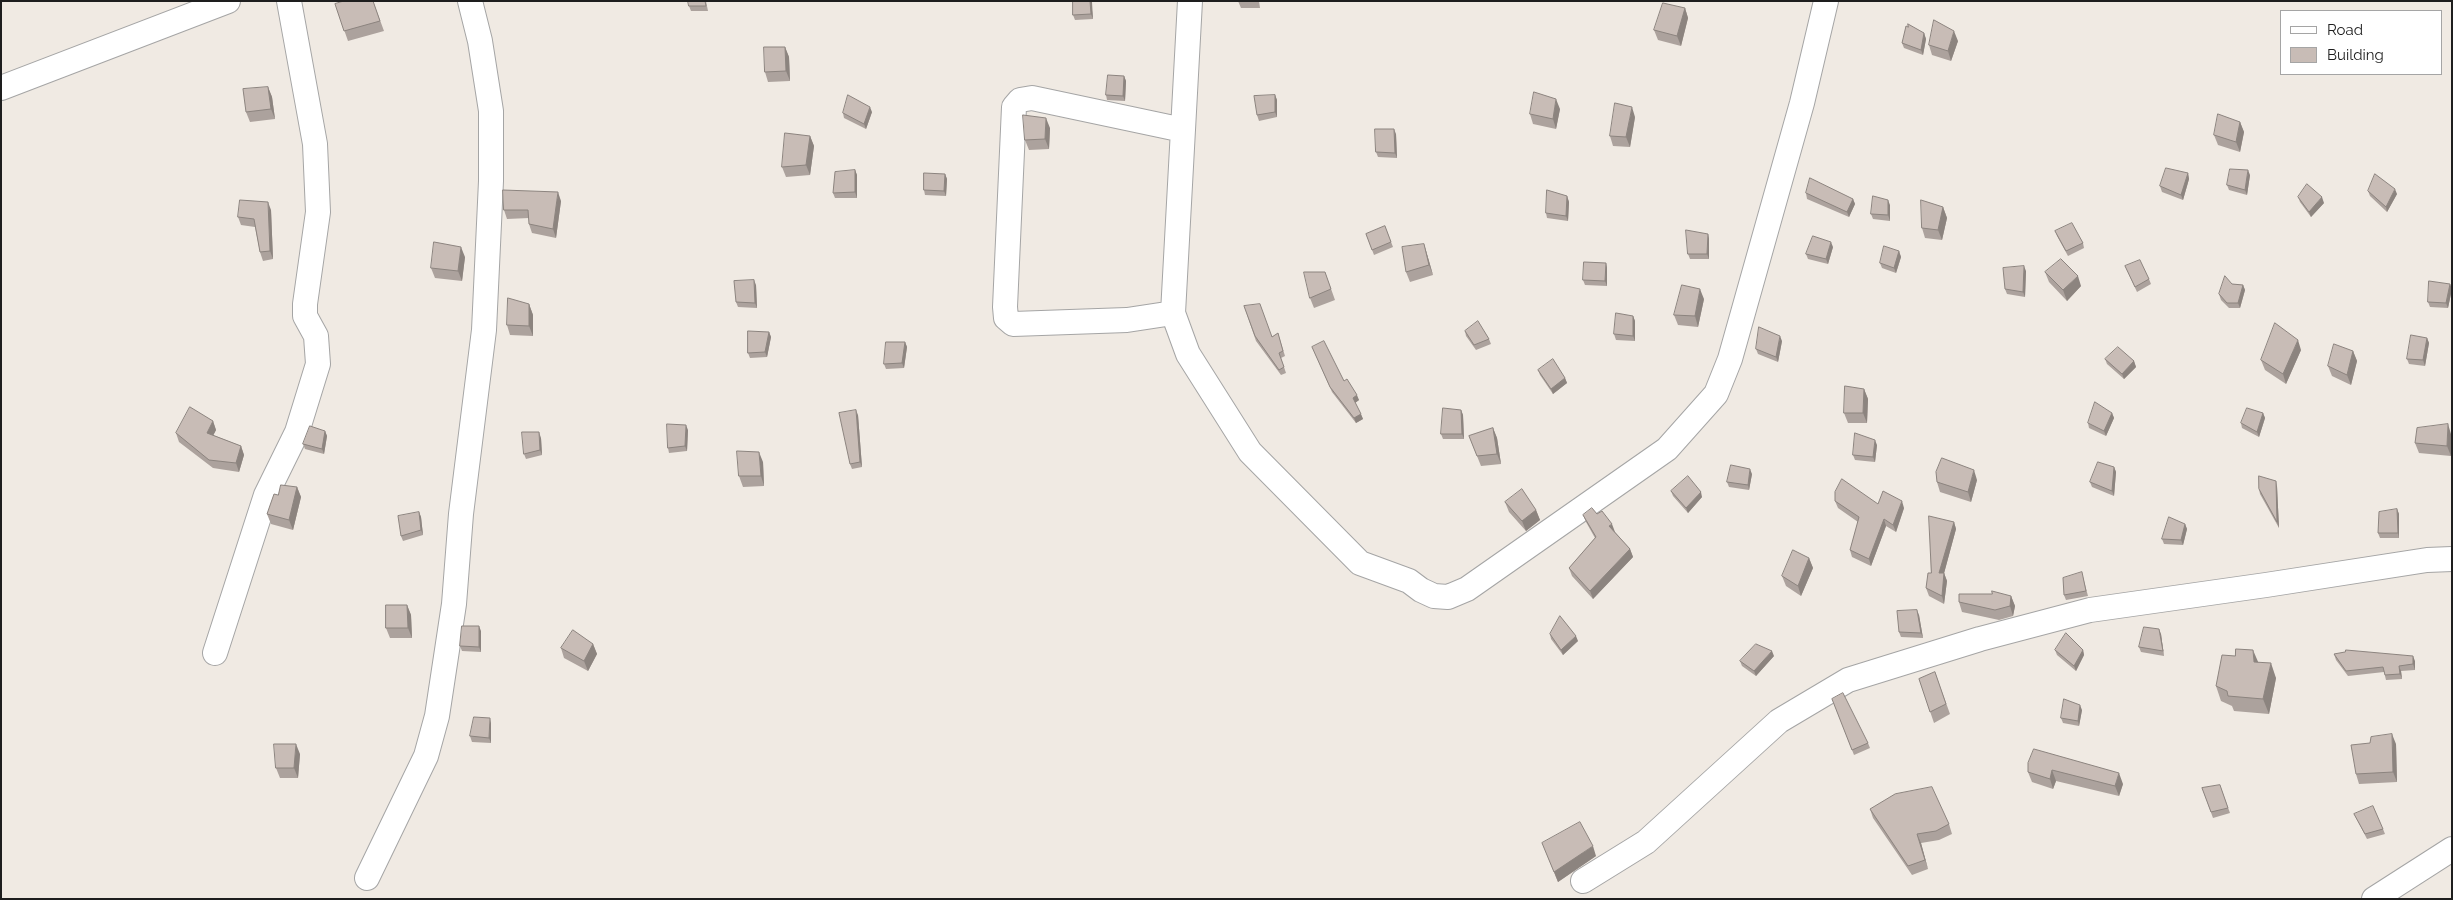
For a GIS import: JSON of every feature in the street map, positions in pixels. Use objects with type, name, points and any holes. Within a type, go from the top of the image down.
[{"type":"street","points":[[1,88],[228,1]]},
{"type":"street","points":[[215,653],[266,495],[297,432],[318,364],[316,336],[305,316],[318,212],[315,144],[289,1]]},
{"type":"street","points":[[367,878],[405,804],[426,756],[437,716],[454,604],[461,514],[484,330],[491,181],[491,110],[480,40],[470,1]]},
{"type":"street","points":[[1190,1],[1173,313],[1188,354],[1250,452],[1360,564],[1409,580],[1421,590],[1434,596],[1448,597],[1467,589],[1667,449],[1716,394],[1730,359],[1802,103],[1826,1]]},
{"type":"street","points":[[1173,313],[1127,320],[1013,324],[1006,318],[1014,108],[1020,100],[1032,98],[1183,130]]},
{"type":"street","points":[[1583,881],[1646,842],[1779,721],[1848,680],[1980,639],[2090,610],[2428,560],[2452,559]]},
{"type":"street","points":[[2374,899],[2452,849]]},
{"type":"building","points":[[344,1],[373,1],[380,21],[344,31],[335,4]]},
{"type":"building","points":[[688,1],[705,1],[706,6],[689,6]]},
{"type":"building","points":[[1073,1],[1090,1],[1091,14],[1073,15]]},
{"type":"building","points":[[1663,3],[1685,8],[1677,36],[1654,30]]},
{"type":"building","points":[[1934,20],[1954,31],[1948,51],[1929,45]]},
{"type":"building","points":[[1908,24],[1924,33],[1921,50],[1902,43]]},
{"type":"building","points":[[764,47],[785,47],[786,71],[765,72]]},
{"type":"building","points":[[1108,75],[1124,76],[1123,96],[1106,95]]},
{"type":"building","points":[[268,87],[271,109],[246,112],[243,89]]},
{"type":"building","points":[[1534,92],[1556,99],[1553,119],[1530,114]]},
{"type":"building","points":[[848,95],[870,107],[864,124],[843,113]]},
{"type":"building","points":[[1275,95],[1275,112],[1257,115],[1254,96]]},
{"type":"building","points":[[1615,103],[1632,107],[1626,137],[1610,136]]},
{"type":"building","points":[[2218,114],[2240,122],[2236,142],[2214,135]]},
{"type":"building","points":[[1023,115],[1046,118],[1045,139],[1025,140]]},
{"type":"building","points":[[1375,129],[1394,129],[1395,153],[1376,152]]},
{"type":"building","points":[[785,133],[810,136],[806,165],[782,167]]},
{"type":"building","points":[[2166,168],[2188,173],[2181,195],[2160,186]]},
{"type":"building","points":[[2230,169],[2248,170],[2245,190],[2227,185]]},
{"type":"building","points":[[855,170],[855,192],[833,193],[835,172]]},
{"type":"building","points":[[924,173],[945,174],[944,191],[924,190]]},
{"type":"building","points":[[2375,174],[2395,189],[2386,207],[2368,191]]},
{"type":"building","points":[[1810,178],[1853,199],[1847,212],[1806,193]]},
{"type":"building","points":[[2307,184],[2322,197],[2309,212],[2298,197]]},
{"type":"building","points":[[503,190],[558,192],[553,229],[529,224],[528,210],[504,210]]},
{"type":"building","points":[[1547,190],[1567,196],[1566,216],[1546,213]]},
{"type":"building","points":[[1873,196],[1888,200],[1888,215],[1871,214]]},
{"type":"building","points":[[240,200],[268,202],[270,251],[260,252],[254,219],[238,217]]},
{"type":"building","points":[[1921,200],[1943,207],[1938,230],[1922,228]]},
{"type":"building","points":[[2072,223],[2083,243],[2066,251],[2055,231]]},
{"type":"building","points":[[1385,226],[1391,242],[1372,250],[1366,234]]},
{"type":"building","points":[[1686,230],[1708,234],[1707,254],[1688,254]]},
{"type":"building","points":[[1813,236],[1831,242],[1826,259],[1806,254]]},
{"type":"building","points":[[434,242],[461,247],[458,271],[431,268]]},
{"type":"building","points":[[1424,244],[1429,265],[1406,272],[1402,247]]},
{"type":"building","points":[[1884,246],[1899,251],[1894,268],[1880,263]]},
{"type":"building","points":[[2061,259],[2078,276],[2063,290],[2045,272]]},
{"type":"building","points":[[2140,260],[2149,279],[2135,287],[2125,266]]},
{"type":"building","points":[[1584,262],[1606,263],[1605,281],[1583,280]]},
{"type":"building","points":[[2024,266],[2023,292],[2005,289],[2003,268]]},
{"type":"building","points":[[1304,272],[1325,272],[1331,289],[1310,298]]},
{"type":"building","points":[[2225,276],[2232,284],[2243,285],[2238,303],[2227,303],[2219,294]]},
{"type":"building","points":[[754,280],[755,303],[736,302],[734,281]]},
{"type":"building","points":[[2429,281],[2450,284],[2446,303],[2428,302]]},
{"type":"building","points":[[1682,285],[1700,289],[1695,316],[1674,315]]},
{"type":"building","points":[[508,298],[529,304],[529,326],[507,325]]},
{"type":"building","points":[[1260,304],[1272,337],[1278,333],[1283,351],[1279,353],[1284,367],[1279,370],[1255,336],[1244,306]]},
{"type":"building","points":[[1616,313],[1633,316],[1633,336],[1614,334]]},
{"type":"building","points":[[1478,321],[1489,339],[1474,345],[1465,331]]},
{"type":"building","points":[[2275,323],[2298,340],[2283,374],[2261,360]]},
{"type":"building","points":[[1759,327],[1780,336],[1776,357],[1756,349]]},
{"type":"building","points":[[748,331],[769,332],[765,352],[748,353]]},
{"type":"building","points":[[2411,335],[2427,338],[2423,360],[2407,359]]},
{"type":"building","points":[[1324,341],[1344,381],[1347,379],[1357,395],[1353,398],[1361,414],[1354,418],[1330,387],[1312,347]]},
{"type":"building","points":[[886,342],[905,342],[902,363],[884,364]]},
{"type":"building","points":[[2334,344],[2353,351],[2347,375],[2328,366]]},
{"type":"building","points":[[2118,347],[2134,361],[2122,374],[2105,359]]},
{"type":"building","points":[[1553,359],[1565,378],[1551,389],[1538,370]]},
{"type":"building","points":[[1845,386],[1864,389],[1863,413],[1844,413]]},
{"type":"building","points":[[2095,402],[2112,413],[2104,431],[2088,423]]},
{"type":"building","points":[[190,407],[213,421],[207,433],[241,446],[236,463],[209,460],[176,433]]},
{"type":"building","points":[[1443,408],[1461,410],[1462,434],[1441,434]]},
{"type":"building","points":[[2247,408],[2263,413],[2257,432],[2241,423]]},
{"type":"building","points":[[856,410],[860,462],[850,464],[839,413]]},
{"type":"building","points":[[667,424],[686,425],[685,446],[668,448]]},
{"type":"building","points":[[2448,424],[2447,446],[2415,443],[2417,428]]},
{"type":"building","points":[[310,426],[325,431],[322,449],[303,444]]},
{"type":"building","points":[[1493,428],[1497,454],[1477,456],[1469,436]]},
{"type":"building","points":[[522,432],[539,432],[540,450],[524,454]]},
{"type":"building","points":[[1855,433],[1875,440],[1873,457],[1853,455]]},
{"type":"building","points":[[737,451],[759,452],[761,476],[739,476]]},
{"type":"building","points":[[1942,458],[1974,470],[1968,492],[1937,482],[1936,472]]},
{"type":"building","points":[[2098,462],[2114,467],[2112,491],[2090,482]]},
{"type":"building","points":[[1731,465],[1750,469],[1748,485],[1727,482]]},
{"type":"building","points":[[1688,476],[1701,492],[1686,508],[1671,491]]},
{"type":"building","points":[[2259,476],[2276,481],[2277,522],[2259,489]]},
{"type":"building","points":[[1842,479],[1878,504],[1883,491],[1902,501],[1893,525],[1884,519],[1869,559],[1850,550],[1859,517],[1835,501],[1835,492]]},
{"type":"building","points":[[281,485],[297,487],[289,520],[267,514],[274,494],[278,495]]},
{"type":"building","points":[[1522,489],[1536,510],[1522,521],[1505,502]]},
{"type":"building","points":[[1592,508],[1597,514],[1602,511],[1612,524],[1609,526],[1630,549],[1590,591],[1569,568],[1596,537],[1583,515]]},
{"type":"building","points":[[2397,509],[2398,533],[2378,533],[2379,512]]},
{"type":"building","points":[[419,512],[421,530],[401,536],[398,516]]},
{"type":"building","points":[[1929,516],[1954,522],[1939,573],[1944,573],[1942,596],[1926,588],[1928,573],[1931,573]]},
{"type":"building","points":[[2169,517],[2185,524],[2181,540],[2162,539]]},
{"type":"building","points":[[1793,550],[1809,558],[1798,586],[1782,576]]},
{"type":"building","points":[[2082,572],[2086,591],[2064,595],[2063,578]]},
{"type":"building","points":[[1992,591],[2011,596],[2010,606],[1995,610],[1959,602],[1959,594],[1992,594]]},
{"type":"building","points":[[386,605],[407,605],[408,628],[386,628]]},
{"type":"building","points":[[1917,610],[1921,633],[1899,632],[1897,611]]},
{"type":"building","points":[[1560,616],[1576,636],[1561,650],[1550,634]]},
{"type":"building","points":[[462,626],[479,626],[479,647],[460,646]]},
{"type":"building","points":[[2144,627],[2159,629],[2163,651],[2139,647]]},
{"type":"building","points":[[573,630],[593,644],[584,661],[561,648]]},
{"type":"building","points":[[2066,633],[2083,650],[2074,666],[2055,650]]},
{"type":"building","points":[[1756,644],[1772,651],[1754,671],[1740,661]]},
{"type":"building","points":[[2236,649],[2253,650],[2254,662],[2271,663],[2263,699],[2228,696],[2227,691],[2216,686],[2222,655],[2235,656]]},
{"type":"building","points":[[2346,650],[2413,656],[2413,664],[2399,666],[2400,674],[2385,675],[2383,667],[2346,671],[2334,654],[2345,652]]},
{"type":"building","points":[[1935,672],[1946,704],[1930,712],[1919,679]]},
{"type":"building","points":[[1843,693],[1868,743],[1852,750],[1832,699]]},
{"type":"building","points":[[2064,699],[2080,705],[2078,721],[2061,718]]},
{"type":"building","points":[[474,717],[490,718],[489,738],[470,736]]},
{"type":"building","points":[[2392,734],[2393,772],[2356,774],[2351,745],[2370,743],[2371,737]]},
{"type":"building","points":[[274,744],[296,744],[294,768],[276,768]]},
{"type":"building","points":[[2034,749],[2119,773],[2115,786],[2052,770],[2050,779],[2028,772],[2028,763]]},
{"type":"building","points":[[2220,785],[2228,808],[2211,812],[2202,788]]},
{"type":"building","points":[[1932,787],[1949,824],[1936,831],[1917,834],[1925,860],[1908,866],[1870,809],[1895,794]]},
{"type":"building","points":[[2373,806],[2383,829],[2365,834],[2354,814]]},
{"type":"building","points":[[1580,822],[1593,846],[1554,872],[1542,843]]}]
